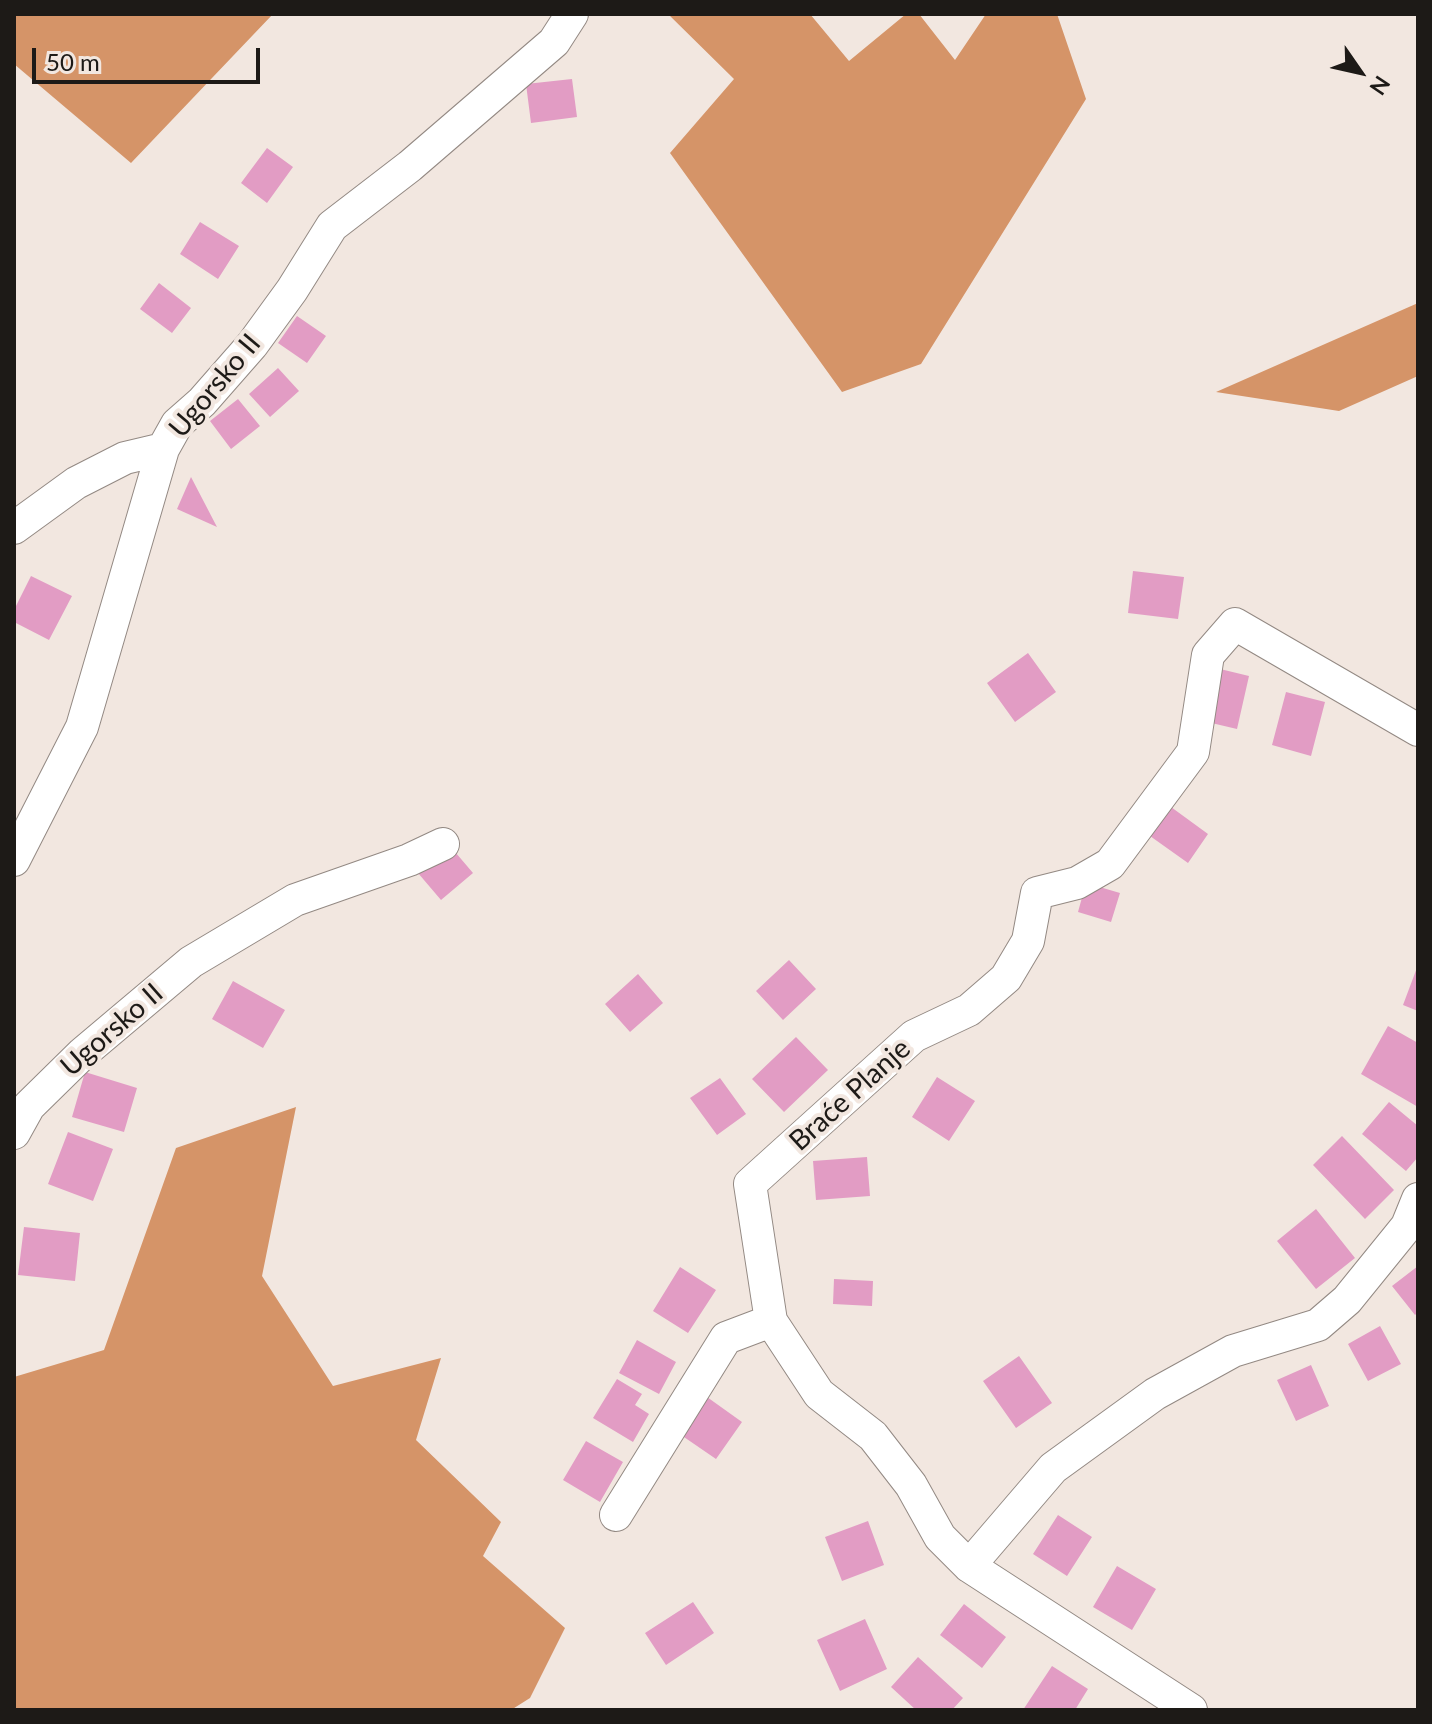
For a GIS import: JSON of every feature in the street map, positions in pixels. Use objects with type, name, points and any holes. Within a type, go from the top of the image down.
[{"type":"street","name":"Ugorsko II","points":[[14,860],[82,727],[163,449],[177,424],[202,402],[252,345],[292,290],[332,226],[410,166],[554,42],[572,14]]},
{"type":"street","points":[[14,528],[76,483],[125,458],[163,449]]},
{"type":"street","name":"Braće Planje","points":[[1191,1710],[969,1566],[940,1537],[911,1485],[873,1436],[819,1394],[771,1321],[750,1184],[914,1036],[969,1010],[1006,978],[1028,941],[1037,893],[1077,883],[1110,864],[1193,752],[1208,655],[1235,624],[1414,727]]},
{"type":"street","name":"Ugorsko II","points":[[14,1133],[29,1106],[72,1064],[191,962],[295,900],[409,860],[443,844]]},
{"type":"street","points":[[969,1566],[1053,1468],[1155,1394],[1233,1351],[1318,1325],[1347,1300],[1407,1226],[1418,1199]]},
{"type":"street","points":[[616,1515],[726,1338],[771,1321]]},
{"type":"shaded area","points":[[14,14],[273,14],[131,163],[14,64]]},
{"type":"shaded area","points":[[668,14],[810,14],[849,61],[906,14],[919,14],[955,60],[986,14],[1057,14],[1086,99],[921,364],[842,392],[670,153],[734,79]]},
{"type":"shaded area","points":[[1418,303],[1418,376],[1339,411],[1216,392]]},
{"type":"shaded area","points":[[296,1107],[262,1276],[333,1386],[441,1358],[416,1440],[501,1522],[483,1556],[565,1628],[530,1698],[511,1710],[14,1710],[14,1377],[104,1350],[176,1148]]},
{"type":"building","points":[[572,79],[577,117],[531,123],[526,84]]},
{"type":"building","points":[[267,148],[293,167],[267,203],[241,183]]},
{"type":"building","points":[[200,222],[239,246],[218,279],[180,254]]},
{"type":"building","points":[[159,283],[191,308],[172,333],[140,309]]},
{"type":"building","points":[[297,316],[326,336],[307,363],[278,343]]},
{"type":"building","points":[[278,368],[299,391],[270,417],[249,394]]},
{"type":"building","points":[[238,399],[260,426],[231,449],[210,421]]},
{"type":"building","points":[[191,477],[217,527],[177,509]]},
{"type":"building","points":[[1133,571],[1184,577],[1178,619],[1128,613]]},
{"type":"building","points":[[31,576],[72,596],[49,640],[14,622],[14,610]]},
{"type":"building","points":[[1028,653],[1056,692],[1015,722],[987,683]]},
{"type":"building","points":[[1216,668],[1249,676],[1237,729],[1203,721]]},
{"type":"building","points":[[1286,692],[1325,702],[1311,756],[1272,745]]},
{"type":"building","points":[[1171,807],[1208,834],[1188,863],[1150,836]]},
{"type":"building","points":[[450,846],[473,873],[441,900],[418,873]]},
{"type":"building","points":[[1086,883],[1120,893],[1111,922],[1078,912]]},
{"type":"building","points":[[789,960],[816,989],[783,1020],[756,991]]},
{"type":"building","points":[[1418,965],[1418,1011],[1403,1005]]},
{"type":"building","points":[[638,974],[663,1003],[630,1032],[605,1004]]},
{"type":"building","points":[[233,981],[285,1010],[263,1048],[212,1019]]},
{"type":"building","points":[[1388,1026],[1418,1043],[1418,1107],[1361,1074]]},
{"type":"building","points":[[796,1037],[828,1070],[784,1112],[752,1079]]},
{"type":"building","points":[[85,1072],[137,1088],[124,1132],[72,1117]]},
{"type":"building","points":[[937,1077],[975,1101],[949,1141],[912,1117]]},
{"type":"building","points":[[720,1078],[746,1114],[717,1135],[690,1098]]},
{"type":"building","points":[[1389,1102],[1418,1126],[1418,1157],[1406,1171],[1362,1134]]},
{"type":"building","points":[[68,1132],[113,1149],[93,1201],[48,1184]]},
{"type":"building","points":[[1342,1136],[1394,1190],[1365,1219],[1313,1165]]},
{"type":"building","points":[[867,1157],[870,1196],[816,1200],[813,1161]]},
{"type":"building","points":[[1316,1209],[1355,1258],[1316,1289],[1277,1241]]},
{"type":"building","points":[[24,1227],[80,1233],[75,1281],[18,1275]]},
{"type":"building","points":[[1418,1266],[1418,1312],[1415,1315],[1392,1286]]},
{"type":"building","points":[[680,1267],[716,1290],[688,1333],[653,1311]]},
{"type":"building","points":[[834,1279],[873,1281],[872,1306],[833,1304]]},
{"type":"building","points":[[1380,1326],[1401,1364],[1368,1381],[1348,1344]]},
{"type":"building","points":[[637,1340],[676,1362],[659,1394],[619,1373]]},
{"type":"building","points":[[1019,1356],[1052,1403],[1016,1428],[983,1381]]},
{"type":"building","points":[[1311,1365],[1329,1406],[1296,1421],[1277,1380]]},
{"type":"building","points":[[617,1379],[642,1394],[635,1405],[649,1414],[633,1442],[593,1418]]},
{"type":"building","points":[[707,1397],[742,1422],[716,1459],[681,1435]]},
{"type":"building","points":[[586,1441],[623,1462],[600,1502],[563,1480]]},
{"type":"building","points":[[1058,1515],[1092,1537],[1067,1576],[1033,1554]]},
{"type":"building","points":[[868,1521],[884,1565],[842,1581],[825,1537]]},
{"type":"building","points":[[1117,1566],[1156,1589],[1132,1630],[1093,1607]]},
{"type":"building","points":[[693,1602],[714,1633],[666,1665],[645,1633]]},
{"type":"building","points":[[964,1604],[1006,1637],[982,1668],[940,1635]]},
{"type":"building","points":[[865,1619],[887,1669],[840,1691],[817,1640]]},
{"type":"building","points":[[918,1657],[963,1698],[952,1710],[916,1710],[891,1687]]},
{"type":"building","points":[[1052,1666],[1088,1689],[1075,1710],[1023,1710]]}]
